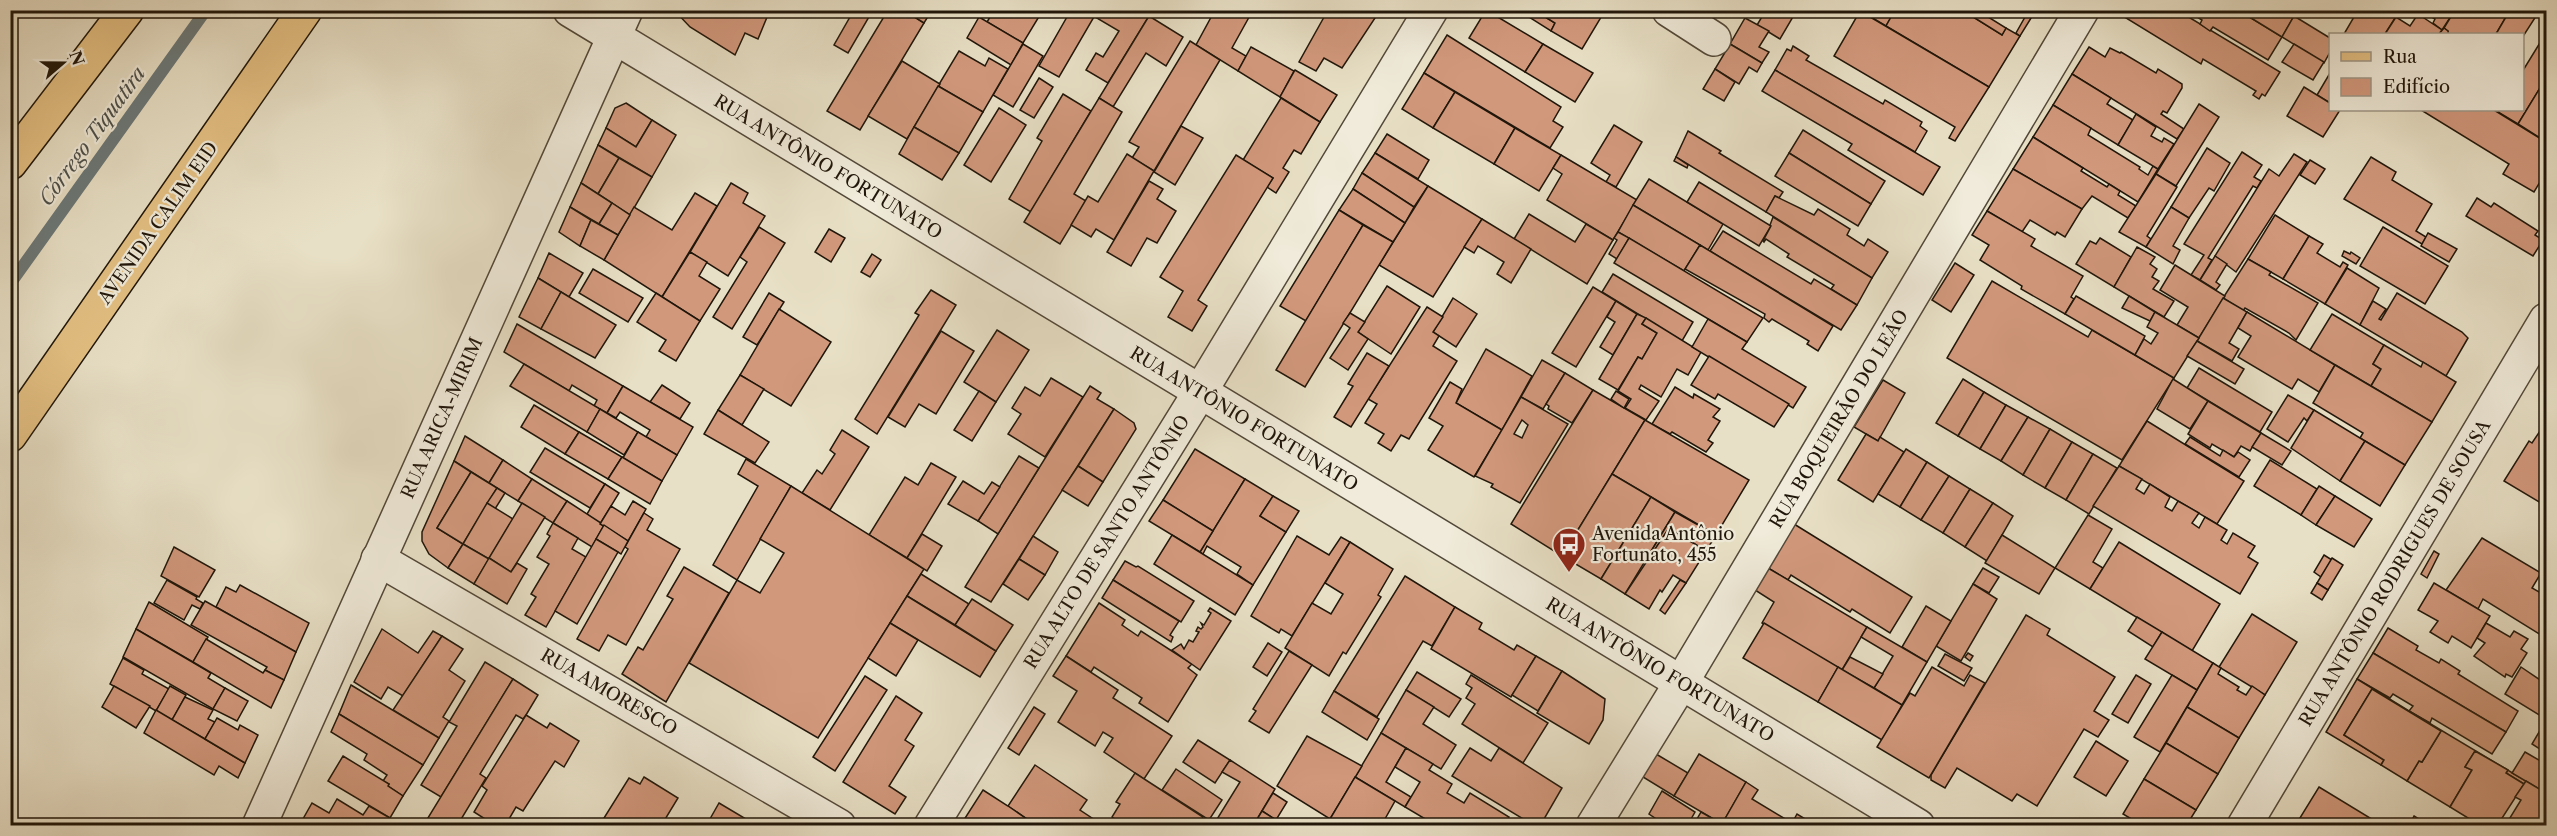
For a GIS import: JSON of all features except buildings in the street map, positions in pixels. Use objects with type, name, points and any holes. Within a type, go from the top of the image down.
[{"type":"main road","points":[[10,163],[127,10]]},
{"type":"main road","name":"AVENIDA CALIM EID","points":[[10,435],[305,10]]},
{"type":"street","name":"RUA ANTÔNIO FORTUNATO","points":[[570,10],[620,24],[1200,392],[1918,825]]},
{"type":"street","name":"RUA ALTO DE SANTO ANTÔNIO","points":[[931,825],[1200,392],[1431,10]]},
{"type":"street","points":[[1669,10],[1714,39]]},
{"type":"street","name":"RUA BOQUEIRÃO DO LEÃO","points":[[1593,825],[1681,683],[2082,10]]},
{"type":"street","name":"RUA ARICA-MIRIM","points":[[259,825],[620,24]]},
{"type":"street","name":"RUA ANTÔNIO RODRIGUES DE SOUSA","points":[[2244,825],[2547,320]]},
{"type":"street","name":"RUA AMORESCO","points":[[378,559],[839,825]]},
{"type":"waterway","name":"Córrego Tiquatira","points":[[10,284],[206,10]]},
{"type":"place","name":"Avenida Antônio Fortunato, 455","points":[[1569,573]]}]
